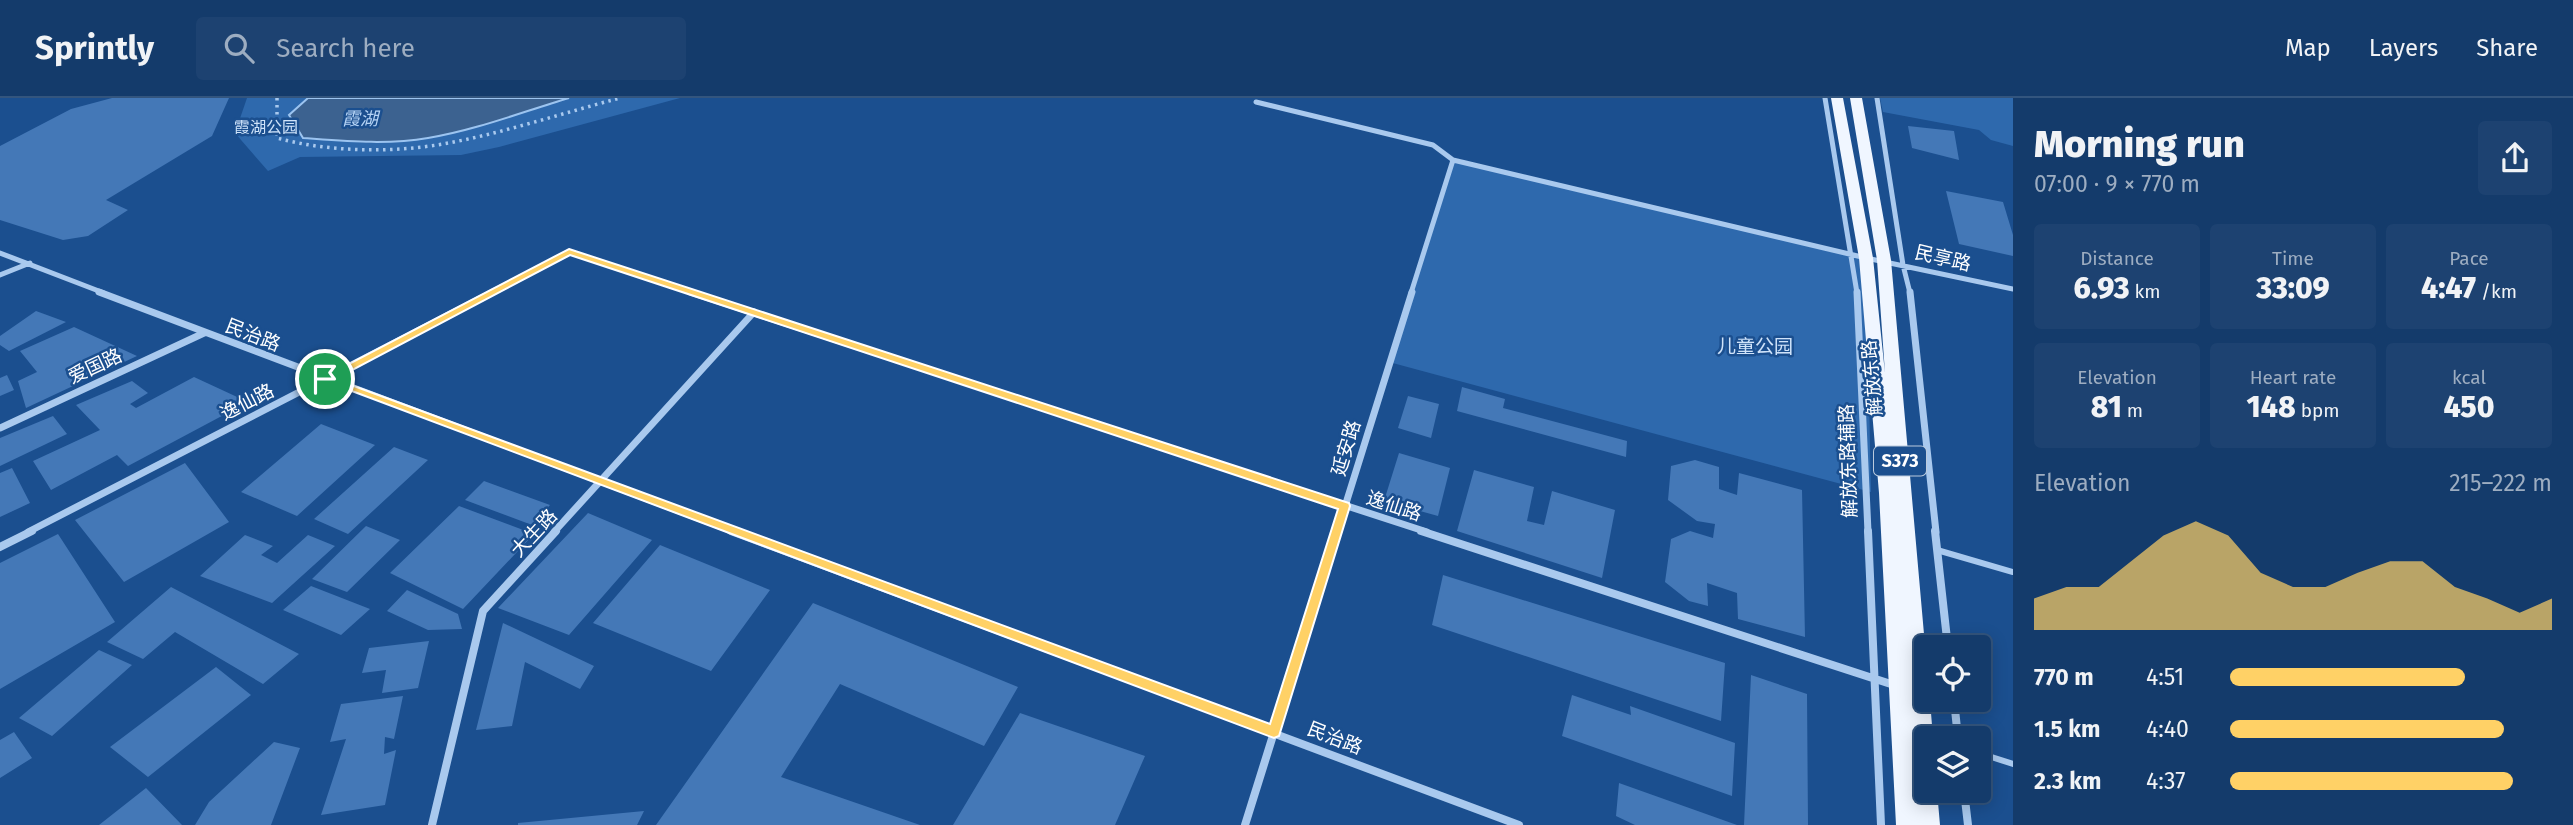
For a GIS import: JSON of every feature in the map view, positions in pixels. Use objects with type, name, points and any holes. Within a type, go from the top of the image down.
[{"type":"main road","name":"解放东路","points":[[1837,98],[1875,259],[1907,825]]},
{"type":"main road","name":"解放东路","points":[[1856,98],[1875,259],[1929,825]]},
{"type":"street","name":"解放东路辅路","points":[[1825,98],[1858,300],[1881,825]]},
{"type":"street","points":[[1877,98],[1903,265],[1909,284],[1947,635]]},
{"type":"street","name":"民享路","points":[[1256,102],[1433,145],[1453,160],[2013,289]]},
{"type":"street","name":"延安路","points":[[1245,825],[1453,160]]},
{"type":"street","name":"逸仙路","points":[[0,547],[569,252],[1901,688]]},
{"type":"street","name":"民治路","points":[[0,253],[325,379],[1519,825]]},
{"type":"street","points":[[0,275],[30,263]]},
{"type":"street","name":"大生路","points":[[432,825],[483,611],[754,313]]},
{"type":"street","name":"爱国路","points":[[0,428],[204,333]]},
{"type":"street","points":[[1965,803],[1968,825]]},
{"type":"lane","points":[[1937,550],[2013,572]]},
{"type":"lane","points":[[1991,756],[2013,764]]},
{"type":"path","points":[[277,98],[277,138],[307,146],[382,148],[442,145],[620,98]]},
{"type":"green space","name":"霞湖公园","points":[[247,98],[308,98],[289,115],[303,138],[368,143],[427,138],[469,129],[569,98],[680,98],[461,155],[300,157],[268,171],[235,133]]},
{"type":"green space","points":[[1880,98],[2013,98],[2013,146],[1991,140],[1979,130],[1883,112]]},
{"type":"green space","name":"儿童公园","points":[[1453,160],[1866,258],[1871,492],[1389,362]]},
{"type":"water","name":"霞湖","points":[[308,98],[569,98],[446,135],[382,142],[303,138],[289,115]]},
{"type":"building","points":[[112,98],[229,98],[212,136],[106,200],[128,210],[88,236],[63,240],[0,220],[0,146],[71,109]]},
{"type":"building","points":[[1908,126],[1954,131],[1959,160],[1912,148]]},
{"type":"building","points":[[1946,191],[2003,202],[2013,235],[2013,256],[1959,244]]},
{"type":"building","points":[[36,311],[66,322],[9,351],[0,345],[0,336]]},
{"type":"building","points":[[74,327],[137,356],[26,408],[18,381],[37,372],[20,351]]},
{"type":"building","points":[[7,375],[14,390],[0,396],[0,378]]},
{"type":"building","points":[[194,377],[248,402],[128,466],[117,455],[51,490],[33,461],[100,430],[76,405],[132,381],[148,393],[130,404],[136,408]]},
{"type":"building","points":[[1462,387],[1505,399],[1503,408],[1627,441],[1626,457],[1457,411]]},
{"type":"building","points":[[1408,396],[1439,404],[1431,438],[1398,428]]},
{"type":"building","points":[[53,416],[67,434],[0,466],[0,438]]},
{"type":"building","points":[[321,424],[375,445],[297,516],[241,492]]},
{"type":"building","points":[[394,447],[428,460],[348,534],[314,519]]},
{"type":"building","points":[[1399,453],[1450,468],[1438,516],[1384,501]]},
{"type":"building","points":[[1695,460],[1719,467],[1719,489],[1737,495],[1739,473],[1802,490],[1805,637],[1738,619],[1737,593],[1707,583],[1708,606],[1689,601],[1665,582],[1671,539],[1690,531],[1713,538],[1715,524],[1697,521],[1668,500],[1671,466]]},
{"type":"building","points":[[185,463],[229,522],[124,582],[75,520]]},
{"type":"building","points":[[12,468],[30,503],[0,517],[0,473]]},
{"type":"building","points":[[1474,470],[1534,487],[1527,521],[1544,525],[1552,491],[1615,510],[1602,578],[1457,531]]},
{"type":"building","points":[[484,481],[550,505],[532,525],[465,500]]},
{"type":"building","points":[[459,506],[534,534],[463,609],[390,573]]},
{"type":"building","points":[[588,513],[652,540],[569,635],[498,608]]},
{"type":"building","points":[[366,526],[400,540],[347,592],[312,579]]},
{"type":"building","points":[[58,534],[115,622],[0,689],[0,563]]},
{"type":"building","points":[[245,535],[273,546],[261,555],[277,563],[308,535],[335,546],[272,603],[200,576]]},
{"type":"building","points":[[660,545],[770,590],[711,671],[593,623]]},
{"type":"building","points":[[1443,575],[1725,663],[1721,721],[1432,625]]},
{"type":"building","points":[[311,586],[370,609],[341,635],[283,610]]},
{"type":"building","points":[[171,587],[299,654],[263,684],[175,632],[143,659],[107,642]]},
{"type":"building","points":[[407,590],[458,614],[462,629],[428,630],[387,611]]},
{"type":"building","points":[[813,603],[1018,687],[984,746],[840,684],[781,777],[920,825],[656,825]]},
{"type":"building","points":[[503,623],[594,666],[580,689],[525,662],[512,726],[476,730]]},
{"type":"building","points":[[429,641],[418,688],[382,693],[386,670],[362,673],[369,648]]},
{"type":"building","points":[[99,650],[132,665],[52,736],[19,718]]},
{"type":"building","points":[[216,667],[251,695],[148,777],[110,747]]},
{"type":"building","points":[[1751,675],[1807,694],[1808,825],[1744,825]]},
{"type":"building","points":[[1572,695],[1631,715],[1630,706],[1735,743],[1732,796],[1562,736]]},
{"type":"building","points":[[403,696],[394,739],[385,737],[384,754],[396,750],[385,805],[321,815],[346,739],[330,742],[341,704]]},
{"type":"building","points":[[1020,713],[1145,756],[1115,825],[953,825]]},
{"type":"building","points":[[14,732],[32,758],[0,778],[0,740]]},
{"type":"building","points":[[274,742],[300,748],[271,825],[195,825],[209,802]]},
{"type":"building","points":[[1619,783],[1737,825],[1635,825],[1616,816]]},
{"type":"building","points":[[146,788],[182,825],[99,825]]},
{"type":"building","points":[[644,811],[637,825],[518,825],[518,823]]},
{"type":"route","points":[[569,252],[1345,506],[1274,732],[325,379],[569,252]]}]
